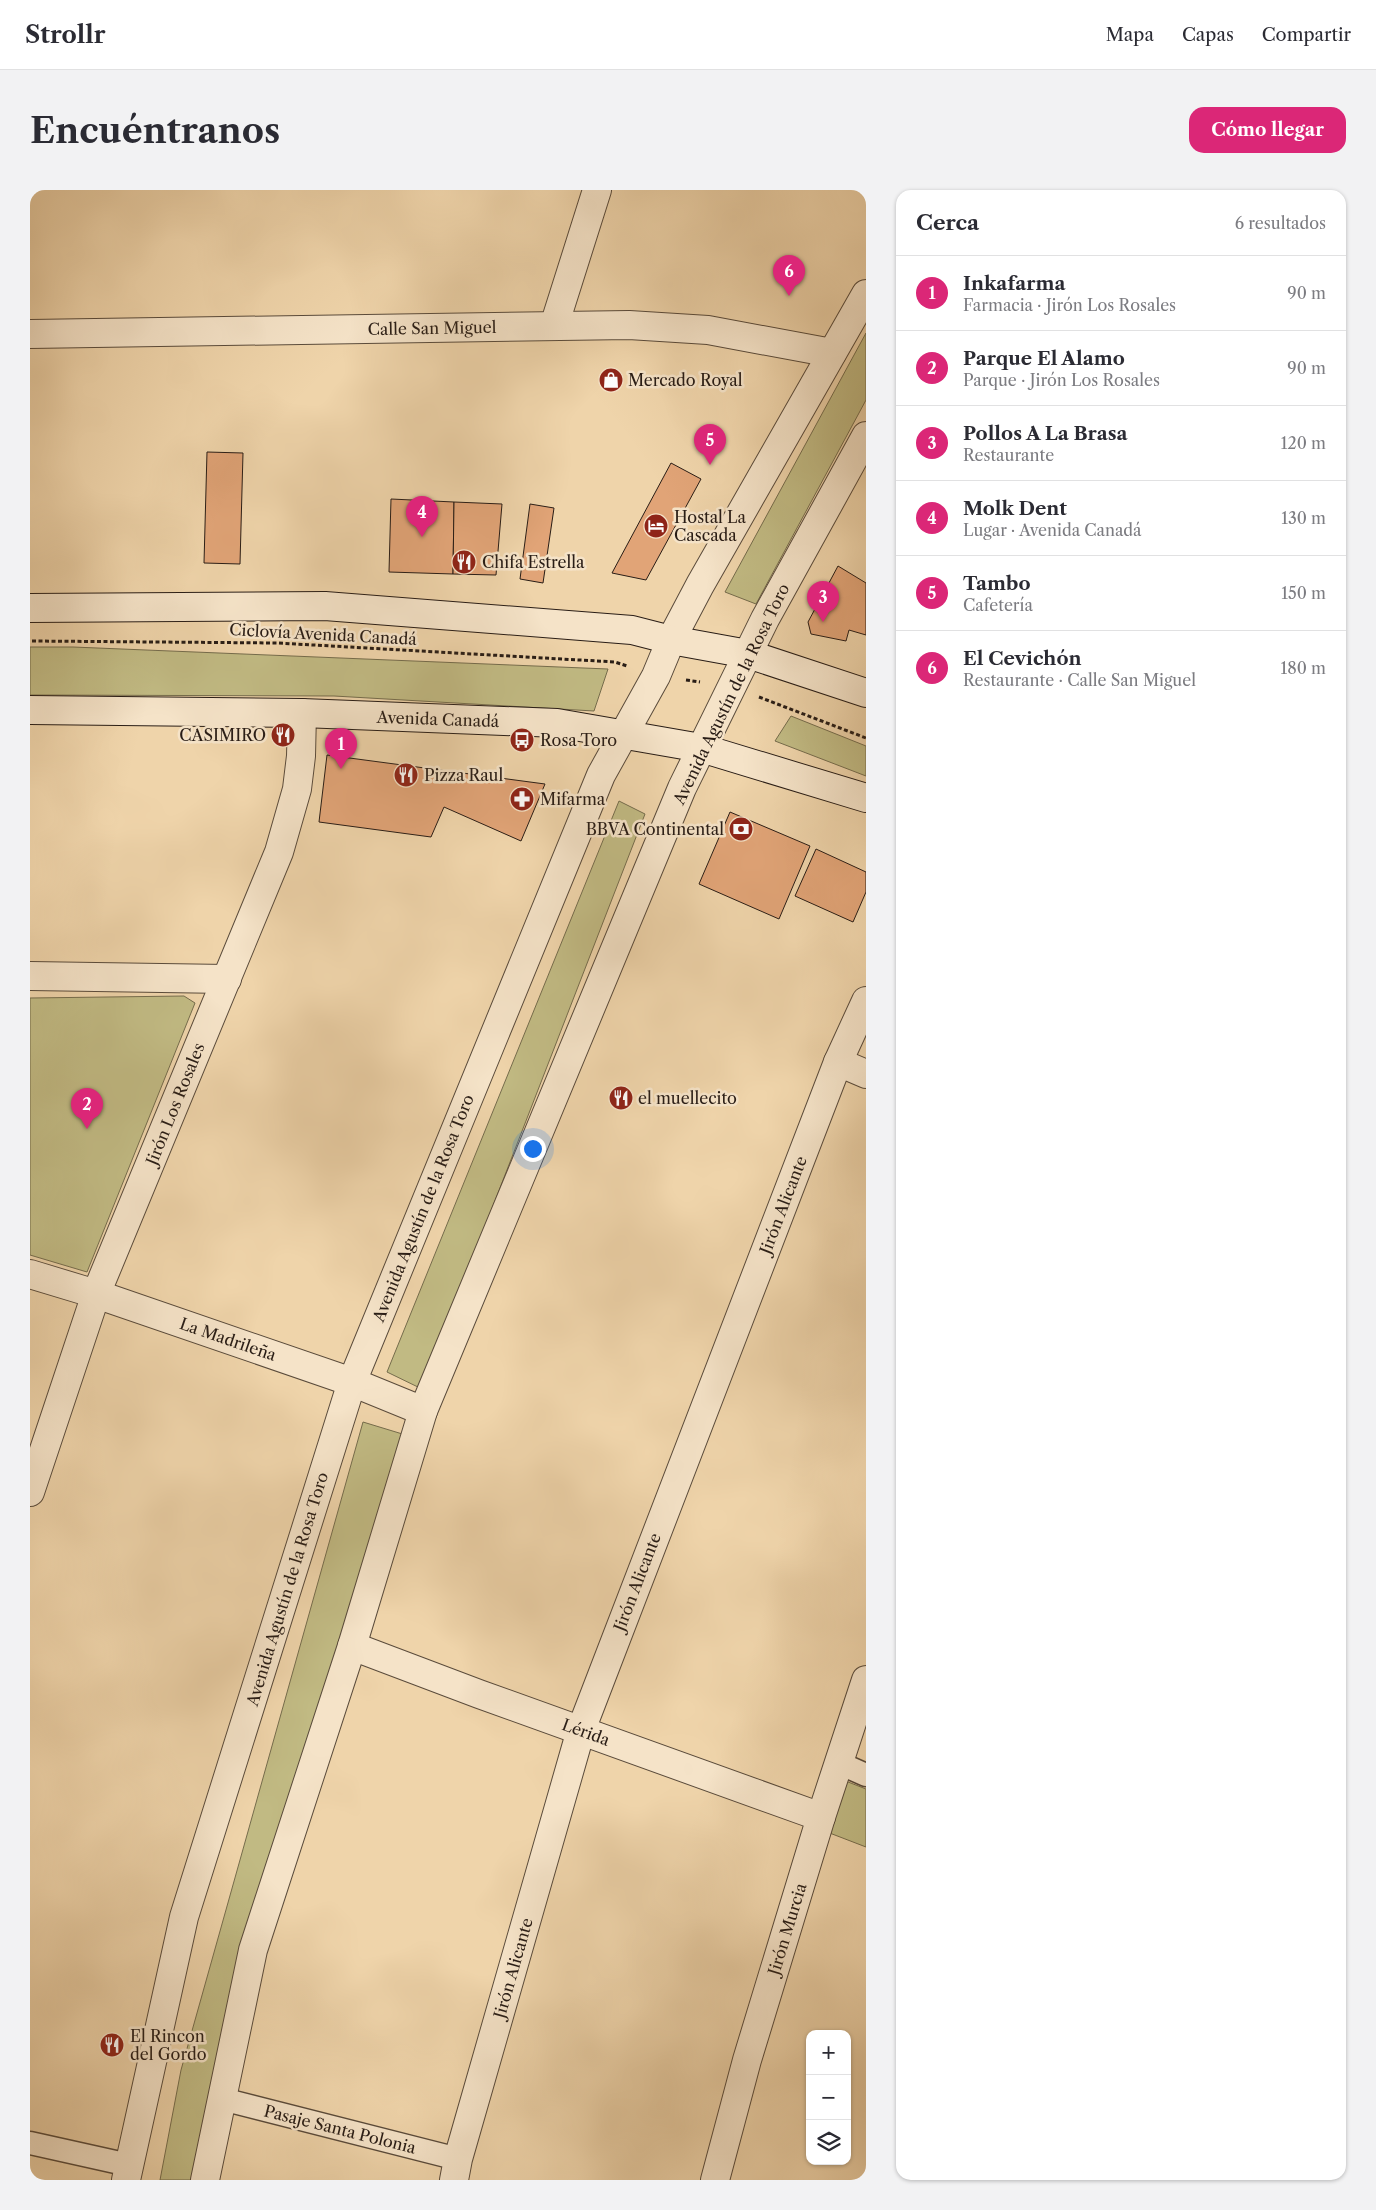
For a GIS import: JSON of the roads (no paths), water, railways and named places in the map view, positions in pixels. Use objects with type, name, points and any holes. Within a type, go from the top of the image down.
[{"type":"street","points":[[554,326],[597,190]]},
{"type":"street","name":"Avenida Agustín de la Rosa Toro","points":[[127,2172],[184,1917],[352,1382],[597,784],[656,676],[671,640],[866,294]]},
{"type":"street","name":"Calle San Miguel","points":[[30,334],[629,325],[708,330],[832,353]]},
{"type":"street","name":"Avenida Agustín de la Rosa Toro","points":[[205,2180],[253,1950],[352,1646],[423,1411],[667,825],[701,748],[748,654],[866,436]]},
{"type":"street","points":[[30,608],[325,606],[632,630],[671,640],[748,654],[866,693]]},
{"type":"street","name":"Avenida Canadá","points":[[30,710],[302,713],[557,723],[623,736],[701,748],[866,798]]},
{"type":"street","name":"Jirón Los Rosales","points":[[30,1492],[96,1294],[279,852],[297,788],[301,756],[302,713]]},
{"type":"street","points":[[30,976],[227,979]]},
{"type":"street","name":"Jirón Alicante","points":[[456,2169],[581,1730],[838,1062],[866,1001]]},
{"type":"street","points":[[838,1062],[866,1074]]},
{"type":"street","name":"La Madrileña","points":[[30,1274],[96,1294],[352,1382],[423,1411]]},
{"type":"street","name":"Lérida","points":[[352,1646],[821,1817]]},
{"type":"street","name":"Jirón Murcia","points":[[715,2180],[747,2060],[821,1817],[840,1764],[866,1680]]},
{"type":"street","points":[[840,1764],[866,1775]]},
{"type":"street","name":"Pasaje Santa Polonia","points":[[222,2099],[456,2169]]},
{"type":"street","points":[[30,2143],[127,2172]]},
{"type":"place","name":"El Cevichón","points":[[789,296]]},
{"type":"place","name":"Mercado Royal","points":[[611,380]]},
{"type":"place","name":"Tambo","points":[[710,465]]},
{"type":"place","name":"Hostal La Cascada","points":[[656,526]]},
{"type":"place","name":"Molk Dent","points":[[422,537]]},
{"type":"place","name":"Chifa Estrella","points":[[464,562]]},
{"type":"place","name":"Pollos A La Brasa","points":[[823,622]]},
{"type":"place","name":"CASIMIRO","points":[[283,735]]},
{"type":"place","name":"Rosa Toro","points":[[522,740]]},
{"type":"place","name":"Inkafarma","points":[[341,769]]},
{"type":"place","name":"Pizza Raul","points":[[406,775]]},
{"type":"place","name":"Mifarma","points":[[522,799]]},
{"type":"place","name":"BBVA Continental","points":[[741,829]]},
{"type":"place","name":"el muellecito","points":[[621,1098]]},
{"type":"place","name":"Parque El Alamo","points":[[87,1129]]},
{"type":"place","name":"El Rincon del Gordo","points":[[112,2045]]}]
